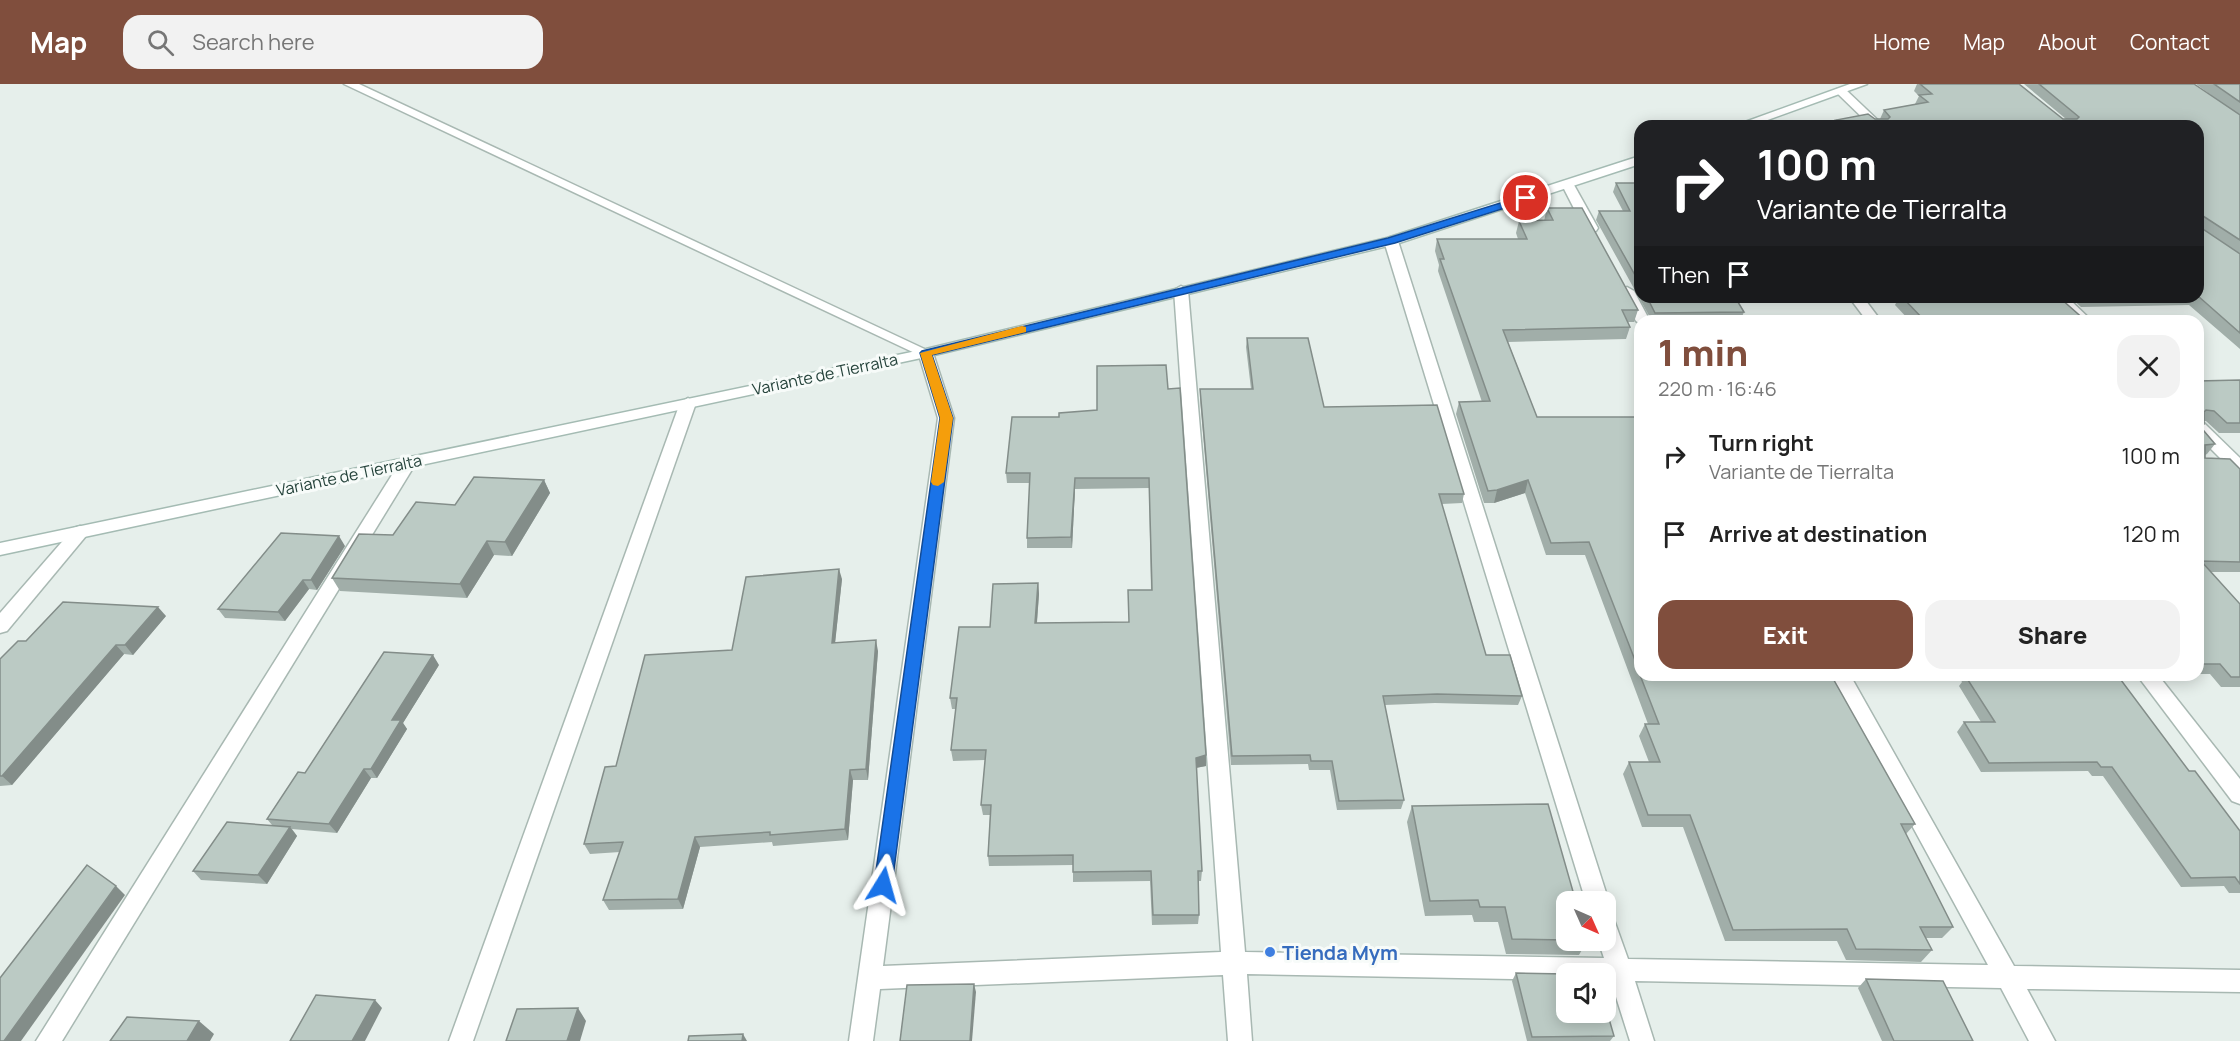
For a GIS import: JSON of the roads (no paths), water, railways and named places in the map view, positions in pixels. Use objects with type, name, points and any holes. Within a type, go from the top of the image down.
[{"type":"street","points":[[350,84],[926,353],[946,418],[861,1041]]},
{"type":"street","points":[[1757,120],[1861,84]]},
{"type":"street","points":[[1841,91],[1872,120]]},
{"type":"street","name":"Variante de Tierralta","points":[[0,549],[926,353],[1391,241],[1634,162]]},
{"type":"street","points":[[1568,185],[1597,237]]},
{"type":"street","points":[[1391,241],[1595,891]]},
{"type":"street","points":[[1620,279],[1640,315]]},
{"type":"street","points":[[1181,290],[1240,1041]]},
{"type":"street","points":[[2066,303],[2078,315]]},
{"type":"street","points":[[461,1041],[688,403]]},
{"type":"street","points":[[2204,432],[2238,463]]},
{"type":"street","points":[[2210,462],[2238,463]]},
{"type":"street","points":[[48,1041],[408,463]]},
{"type":"street","points":[[0,626],[80,532]]},
{"type":"street","points":[[1843,681],[2043,1041]]},
{"type":"street","points":[[2152,681],[2240,795]]},
{"type":"street","points":[[1613,951],[1642,1041]]},
{"type":"street","points":[[870,978],[1233,963],[2240,981]]},
{"type":"place","name":"Tienda Mym","points":[[1270,952]]}]
